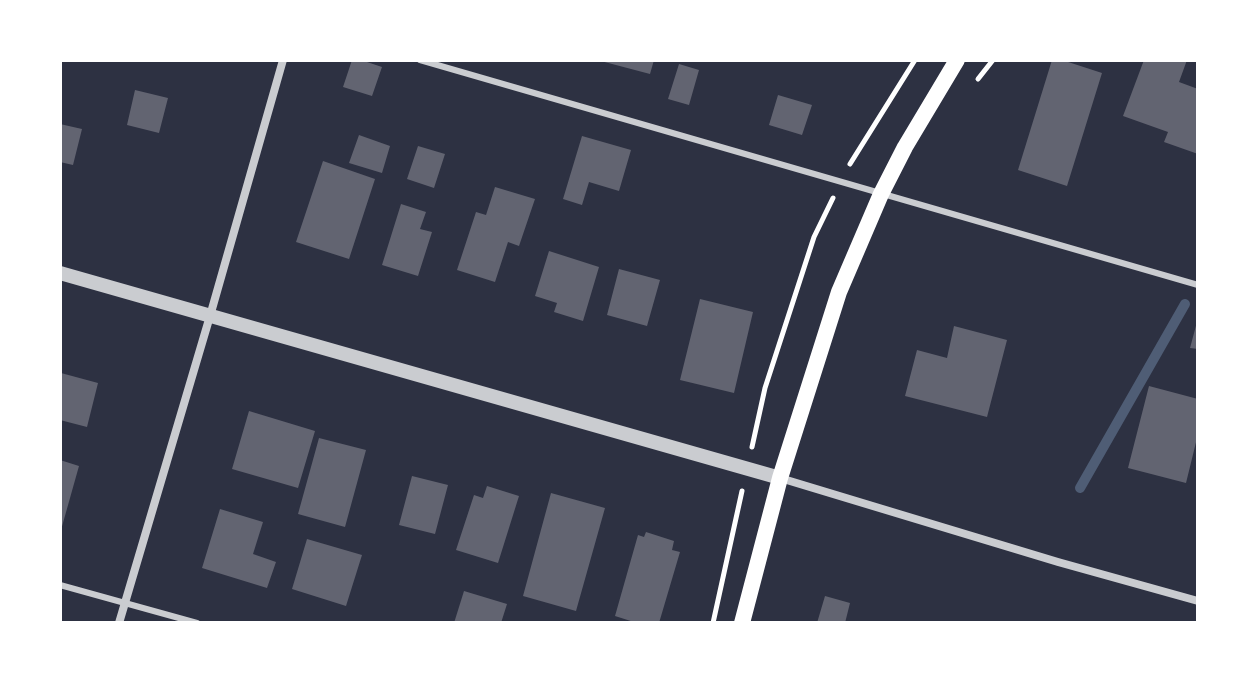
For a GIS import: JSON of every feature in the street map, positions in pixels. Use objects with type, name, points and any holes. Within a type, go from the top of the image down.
[{"type":"main road","points":[[742,623],[780,478],[839,292],[881,194],[956,61]]},
{"type":"street","points":[[119,623],[283,60]]},
{"type":"street","points":[[60,273],[780,478],[1198,601]]},
{"type":"lane","points":[[420,60],[1198,285]]},
{"type":"lane","points":[[60,585],[197,623]]},
{"type":"path","points":[[713,623],[765,388],[814,237],[841,182],[915,60]]},
{"type":"path","points":[[971,90],[993,60]]},
{"type":"building","points":[[352,60],[382,67],[372,96],[343,87]]},
{"type":"building","points":[[597,60],[654,60],[650,74]]},
{"type":"building","points":[[1052,60],[1062,60],[1102,73],[1067,186],[1018,170]]},
{"type":"building","points":[[1144,60],[1187,60],[1179,82],[1198,89],[1198,154],[1164,142],[1168,132],[1123,116]]},
{"type":"building","points":[[679,64],[699,70],[689,105],[668,99]]},
{"type":"building","points":[[135,90],[168,98],[159,133],[127,125]]},
{"type":"building","points":[[778,95],[812,105],[802,135],[769,125]]},
{"type":"building","points":[[60,124],[82,129],[73,165],[60,162]]},
{"type":"building","points":[[359,135],[390,146],[382,173],[349,163]]},
{"type":"building","points":[[582,136],[631,150],[619,191],[589,182],[582,205],[563,199]]},
{"type":"building","points":[[418,146],[445,154],[434,188],[407,179]]},
{"type":"building","points":[[323,161],[375,179],[349,259],[296,242]]},
{"type":"building","points":[[495,187],[535,199],[519,246],[508,242],[495,282],[457,270],[476,212],[486,215]]},
{"type":"building","points":[[401,204],[426,212],[420,229],[432,232],[418,276],[382,265]]},
{"type":"building","points":[[549,251],[599,267],[583,321],[554,312],[557,303],[535,296]]},
{"type":"building","points":[[619,269],[660,280],[647,326],[607,315]]},
{"type":"building","points":[[700,299],[753,312],[734,393],[680,380]]},
{"type":"building","points":[[1198,322],[1198,349],[1190,348]]},
{"type":"building","points":[[954,326],[1007,340],[987,417],[905,396],[917,350],[947,358]]},
{"type":"building","points":[[61,373],[98,383],[87,427],[60,420]]},
{"type":"building","points":[[1149,386],[1198,399],[1198,434],[1186,483],[1128,468]]},
{"type":"building","points":[[249,411],[315,431],[298,488],[232,469]]},
{"type":"building","points":[[319,438],[366,450],[345,527],[298,514]]},
{"type":"building","points":[[60,460],[79,466],[61,530],[60,530]]},
{"type":"building","points":[[412,476],[448,485],[435,534],[399,525]]},
{"type":"building","points":[[487,486],[519,496],[498,563],[456,550],[474,495],[483,498]]},
{"type":"building","points":[[551,493],[605,508],[576,611],[523,596]]},
{"type":"building","points":[[220,509],[263,522],[253,554],[276,562],[267,588],[202,568]]},
{"type":"building","points":[[646,532],[674,541],[672,550],[680,552],[659,623],[637,623],[615,616],[638,535],[644,537]]},
{"type":"building","points":[[307,539],[362,555],[346,606],[292,589]]},
{"type":"building","points":[[464,591],[507,604],[501,623],[454,623]]},
{"type":"building","points":[[825,596],[850,603],[845,623],[817,623]]},
{"type":"waterway","points":[[1080,488],[1185,304]]}]
